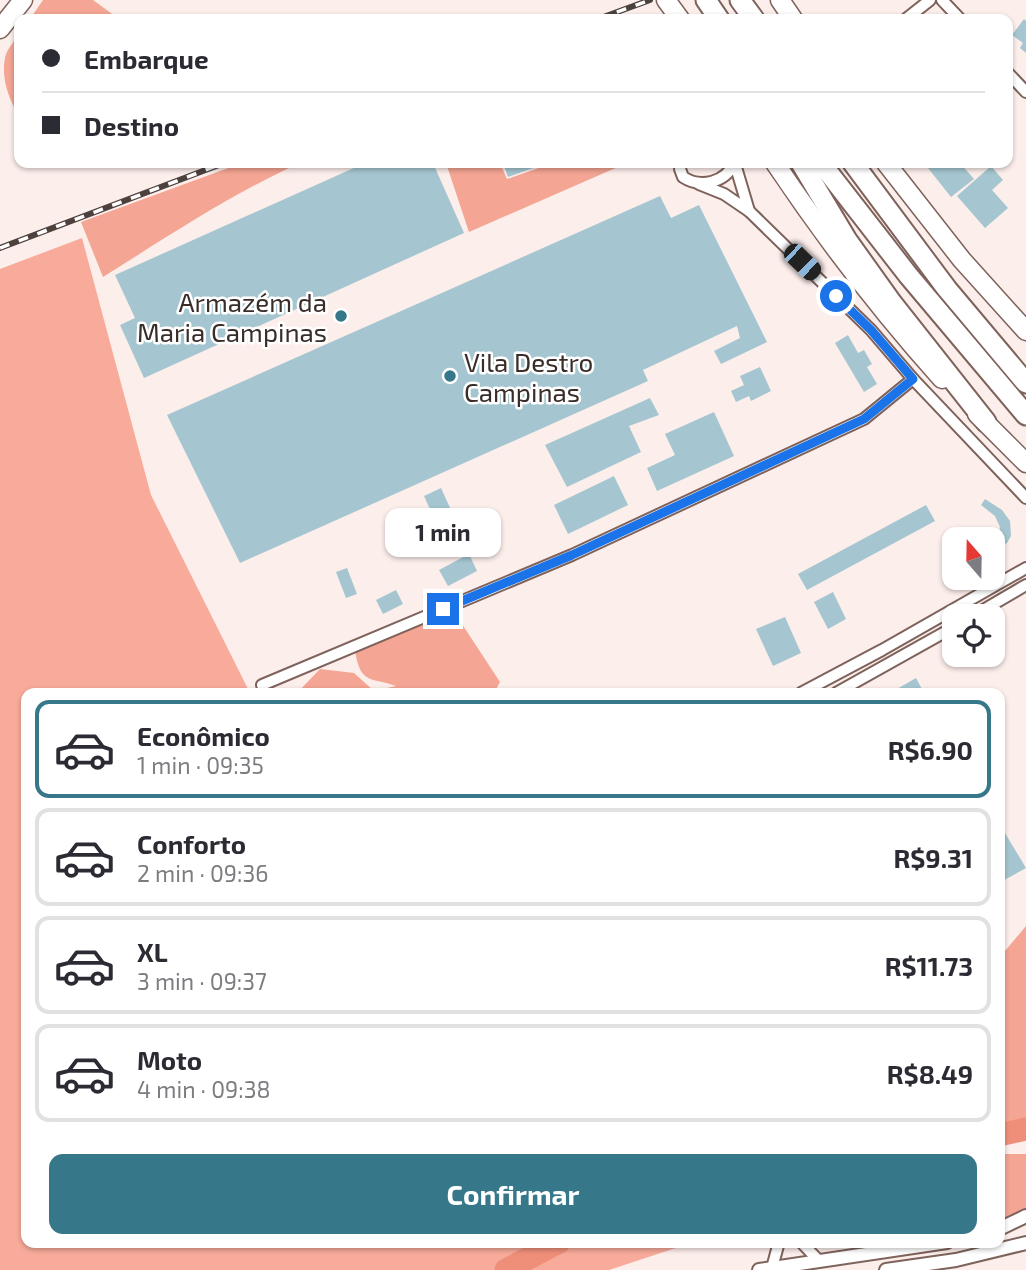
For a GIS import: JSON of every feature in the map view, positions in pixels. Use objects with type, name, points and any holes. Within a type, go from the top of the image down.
[{"type":"highway","points":[[0,29],[23,0]]},
{"type":"highway","points":[[778,168],[827,240],[909,343],[948,387],[1026,463]]},
{"type":"highway","points":[[804,168],[847,240],[892,303],[986,422]]},
{"type":"highway","points":[[825,168],[966,346],[1026,415]]},
{"type":"highway","points":[[857,168],[939,280],[1023,379]]},
{"type":"highway","points":[[890,168],[962,260],[1026,331]]},
{"type":"street","points":[[912,14],[930,0]]},
{"type":"street","points":[[942,0],[955,14]]},
{"type":"street","points":[[1013,78],[1026,92]]},
{"type":"street","points":[[680,168],[684,177],[724,194],[749,211],[871,330],[913,379],[1026,498]]},
{"type":"street","points":[[699,184],[722,178],[730,168]]},
{"type":"street","points":[[736,168],[749,211]]},
{"type":"street","points":[[262,685],[572,555],[864,419],[913,379]]},
{"type":"street","points":[[810,688],[1026,568]]},
{"type":"street","points":[[994,604],[1026,585]]},
{"type":"street","points":[[845,688],[942,634]]},
{"type":"street","points":[[1005,1226],[1026,1216]]},
{"type":"street","points":[[888,1251],[889,1270],[956,1260],[1026,1243]]},
{"type":"street","points":[[765,1269],[776,1248]]},
{"type":"street","points":[[807,1248],[819,1261]]},
{"type":"street","points":[[765,1269],[908,1248]]},
{"type":"shaded area","points":[[43,0],[93,0],[112,14],[33,14]]},
{"type":"shaded area","points":[[14,41],[14,107],[8,94],[4,70]]},
{"type":"shaded area","points":[[228,168],[289,168],[224,202],[103,277],[81,222]]},
{"type":"shaded area","points":[[448,168],[502,168],[507,179],[539,168],[616,168],[469,232]]},
{"type":"shaded area","points":[[82,238],[151,495],[248,688],[21,688],[21,1248],[676,1248],[609,1270],[0,1270],[0,269]]},
{"type":"shaded area","points":[[456,615],[500,682],[497,688],[387,688],[396,686],[373,680],[364,674],[355,650],[420,624]]},
{"type":"shaded area","points":[[320,669],[354,673],[371,688],[302,688]]},
{"type":"shaded area","points":[[1026,926],[1026,1122],[1005,1127],[1005,951]]},
{"type":"shaded area","points":[[1005,1154],[1026,1154],[1026,1218],[1005,1221]]},
{"type":"building","points":[[1024,19],[1026,53],[1020,48],[1023,43],[1013,34]]},
{"type":"building","points":[[354,168],[435,168],[464,233],[144,378],[120,325],[135,318],[115,275]]},
{"type":"building","points":[[505,168],[533,168],[508,177]]},
{"type":"building","points":[[928,168],[964,168],[974,179],[951,197]]},
{"type":"building","points":[[989,168],[993,168],[1003,180],[992,190],[1008,208],[985,228],[957,196]]},
{"type":"building","name":"Vila Destro Campinas","points":[[660,196],[671,218],[699,205],[767,342],[721,364],[714,351],[740,338],[737,326],[643,370],[648,381],[240,563],[167,415]]},
{"type":"building","points":[[848,335],[858,353],[864,350],[872,364],[867,367],[877,384],[864,392],[835,343]]},
{"type":"building","points":[[760,367],[771,391],[751,401],[749,396],[736,402],[731,391],[744,385],[740,376]]},
{"type":"building","points":[[650,398],[659,415],[629,426],[641,452],[567,487],[545,445]]},
{"type":"building","points":[[714,412],[734,456],[657,491],[647,468],[675,455],[665,434]]},
{"type":"building","points":[[614,476],[628,505],[568,534],[554,505]]},
{"type":"building","points":[[441,488],[461,532],[444,540],[424,496]]},
{"type":"building","points":[[985,499],[1002,510],[1010,521],[1011,536],[1007,543],[1005,544],[1005,527],[1000,527],[995,516],[981,505]]},
{"type":"building","points":[[926,505],[935,521],[807,590],[798,574]]},
{"type":"building","points":[[469,554],[477,571],[448,586],[439,570]]},
{"type":"building","points":[[347,568],[357,594],[346,598],[336,572]]},
{"type":"building","points":[[396,590],[403,604],[383,614],[376,600]]},
{"type":"building","points":[[833,592],[846,619],[828,629],[814,602]]},
{"type":"building","points":[[785,617],[801,653],[773,666],[756,629]]},
{"type":"building","points":[[916,678],[921,688],[899,688]]},
{"type":"building","points":[[1005,833],[1026,868],[1005,880]]},
{"type":"waterway","points":[[1005,1134],[1026,1129]]},
{"type":"waterway","points":[[506,1270],[548,1248]]},
{"type":"railway","points":[[612,14],[650,0]]},
{"type":"railway","points":[[0,248],[211,168]]},
{"type":"place","name":"Armazém da Maria Campinas","points":[[341,316]]},
{"type":"place","name":"Vila Destro Campinas","points":[[450,376]]},
{"type":"route","points":[[443,609],[572,555],[864,419],[913,379],[871,330],[836,296]]}]
